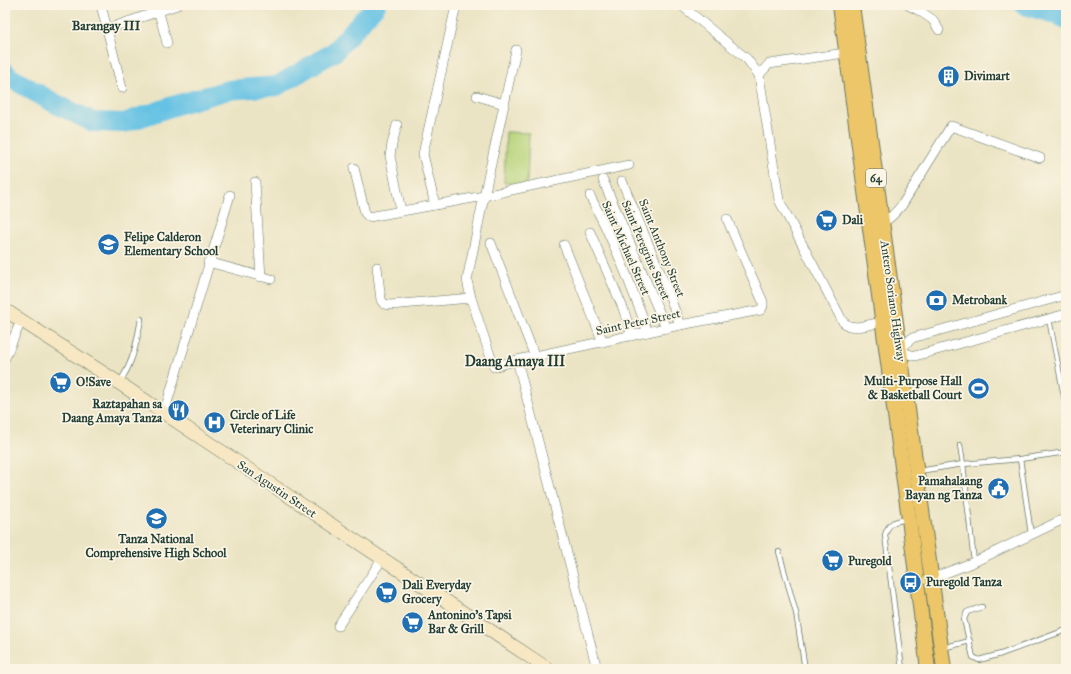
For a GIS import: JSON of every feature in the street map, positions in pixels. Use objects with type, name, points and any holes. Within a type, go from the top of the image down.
[{"type":"main road","name":"Antero Soriano Highway","points":[[840,5],[853,52]]},
{"type":"main road","name":"Antero Soriano Highway","points":[[852,5],[853,52],[888,321],[916,518],[931,578],[944,669]]},
{"type":"main road","name":"San Agustin Street","points":[[5,310],[119,383],[548,669]]},
{"type":"main road","name":"Antero Soriano Highway","points":[[893,352],[916,472],[917,583],[928,669]]},
{"type":"street","points":[[101,5],[122,88]]},
{"type":"street","points":[[107,29],[158,8],[177,5]]},
{"type":"street","points":[[681,5],[746,59],[759,76],[779,200],[843,322],[849,326],[858,327],[888,321]]},
{"type":"street","points":[[908,5],[933,20],[938,30]]},
{"type":"street","points":[[158,8],[168,43]]},
{"type":"street","points":[[435,205],[423,154],[455,10]]},
{"type":"street","points":[[377,267],[381,300],[384,304],[390,305],[471,298],[467,280],[516,50]]},
{"type":"street","points":[[759,76],[769,64],[853,52]]},
{"type":"street","points":[[478,96],[504,104]]},
{"type":"street","points":[[397,125],[390,156],[401,211]]},
{"type":"street","points":[[876,224],[893,215],[902,205],[951,126],[1040,158]]},
{"type":"street","points":[[354,168],[365,213],[369,217],[484,196],[630,165]]},
{"type":"street","name":"Saint Peregrine Street","points":[[603,180],[666,328]]},
{"type":"street","name":"Saint Anthony Street","points":[[622,181],[667,289],[680,325]]},
{"type":"street","points":[[255,182],[261,277]]},
{"type":"street","points":[[164,413],[208,262],[230,195]]},
{"type":"street","name":"Saint Michael Street","points":[[590,196],[607,229],[643,317],[647,332]]},
{"type":"street","name":"Saint Peter Street","points":[[471,298],[494,367],[534,356],[680,325],[761,310],[763,302],[726,219]]},
{"type":"street","points":[[590,232],[623,308],[632,336]]},
{"type":"street","points":[[490,243],[534,356]]},
{"type":"street","points":[[564,245],[603,342]]},
{"type":"street","points":[[208,262],[271,279]]},
{"type":"street","points":[[893,352],[912,338],[1066,295]]},
{"type":"street","points":[[893,352],[915,356],[1066,314]]},
{"type":"street","points":[[5,358],[21,321]]},
{"type":"street","points":[[517,360],[597,669]]},
{"type":"street","points":[[917,583],[974,562],[1066,518]]},
{"type":"street","points":[[338,626],[382,559]]},
{"type":"lane","points":[[119,383],[133,357],[141,319]]},
{"type":"lane","points":[[1049,319],[1066,406]]},
{"type":"lane","points":[[960,445],[974,562]]},
{"type":"lane","points":[[916,472],[963,464],[1020,459],[1066,452]]},
{"type":"lane","points":[[1020,459],[1031,534]]},
{"type":"lane","points":[[902,669],[885,535],[886,529],[894,522],[916,518]]},
{"type":"lane","points":[[779,552],[796,613],[805,669]]},
{"type":"lane","points":[[982,607],[967,612],[964,619],[973,657],[979,660],[1001,654],[1066,630]]},
{"type":"lane","points":[[941,648],[970,641]]},
{"type":"green space","points":[[506,132],[529,133],[527,184],[504,183]]},
{"type":"waterway","points":[[5,72],[11,78],[54,103],[93,122],[124,123],[176,105],[228,90],[277,86],[334,52],[376,5]]},
{"type":"waterway","points":[[1024,5],[1055,14],[1066,19]]},
{"type":"place","name":"Divimart","points":[[949,76]]},
{"type":"place","name":"Dali","points":[[827,220]]},
{"type":"place","name":"Felipe Calderon Elementary School","points":[[109,244]]},
{"type":"place","name":"Metrobank","points":[[937,300]]},
{"type":"place","name":"O!Save","points":[[60,382]]},
{"type":"place","name":"Multi-Purpose Hall & Basketball Court","points":[[978,388]]},
{"type":"place","name":"Raztapahan sa Daang Amaya Tanza","points":[[178,411]]},
{"type":"place","name":"Circle of Life Veterinary Clinic","points":[[214,422]]},
{"type":"place","name":"Pamahalaang Bayan ng Tanza","points":[[998,488]]},
{"type":"place","name":"Tanza National Comprehensive High School","points":[[156,518]]},
{"type":"place","name":"Puregold","points":[[833,561]]},
{"type":"place","name":"Puregold Tanza","points":[[910,582]]},
{"type":"place","name":"Dali Everyday Grocery","points":[[386,592]]},
{"type":"place","name":"Antonino's Tapsi Bar & Grill","points":[[413,622]]},
{"type":"district","name":"Barangay III","points":[[106,26]]},
{"type":"district","name":"Daang Amaya III","points":[[515,361]]}]
